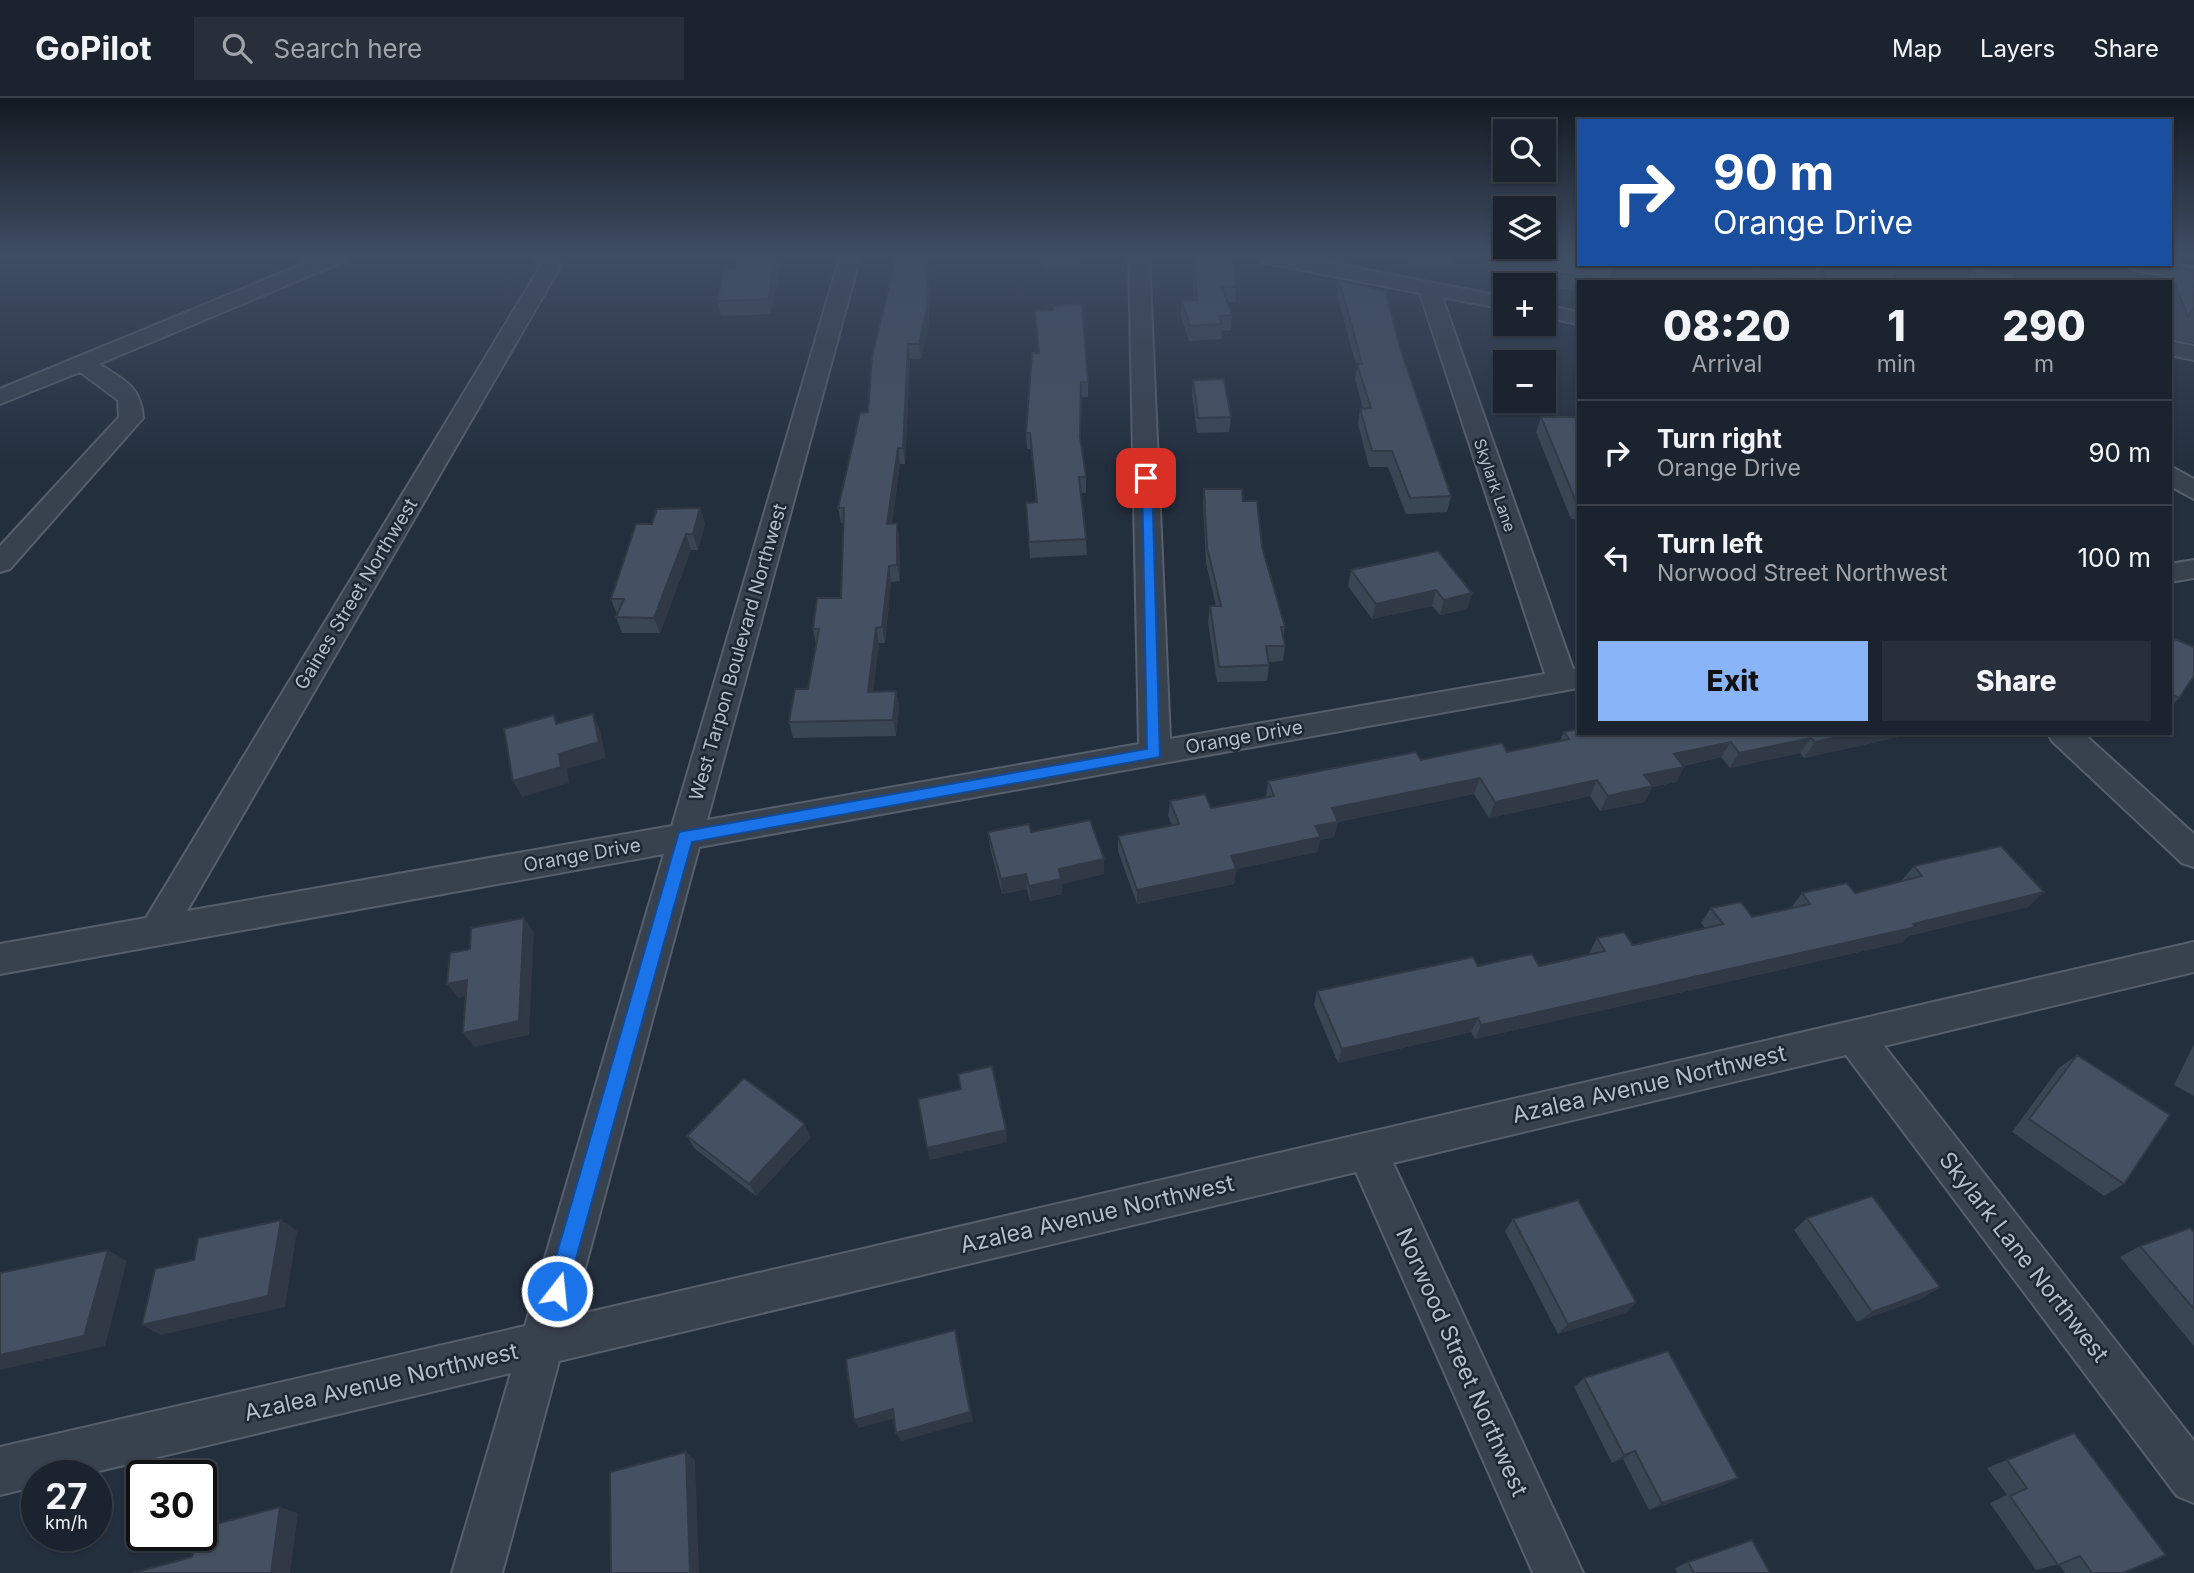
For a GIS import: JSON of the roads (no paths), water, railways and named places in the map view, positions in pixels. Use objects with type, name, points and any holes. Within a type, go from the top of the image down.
[{"type":"street","points":[[0,397],[172,326]]},
{"type":"street","name":"Gaines Street Northwest","points":[[157,931],[515,326]]},
{"type":"street","name":"West Tarpon Boulevard Northwest","points":[[477,1573],[830,326]]},
{"type":"street","points":[[1141,326],[1155,753]]},
{"type":"street","name":"Skylark Lane","points":[[1442,326],[1570,680]]},
{"type":"street","points":[[2172,348],[2194,353]]},
{"type":"street","points":[[0,563],[131,418],[130,399],[120,388],[82,363]]},
{"type":"street","points":[[2172,475],[2194,491]]},
{"type":"street","points":[[2172,573],[2194,569]]},
{"type":"street","name":"Orange Drive","points":[[0,959],[1570,680]]},
{"type":"street","points":[[2065,735],[2194,854]]},
{"type":"street","name":"Azalea Avenue Northwest","points":[[0,1471],[2194,957]]},
{"type":"street","name":"Skylark Lane Northwest","points":[[1854,1036],[2194,1479]]},
{"type":"street","name":"Norwood Street Northwest","points":[[1367,1151],[1558,1573]]}]
